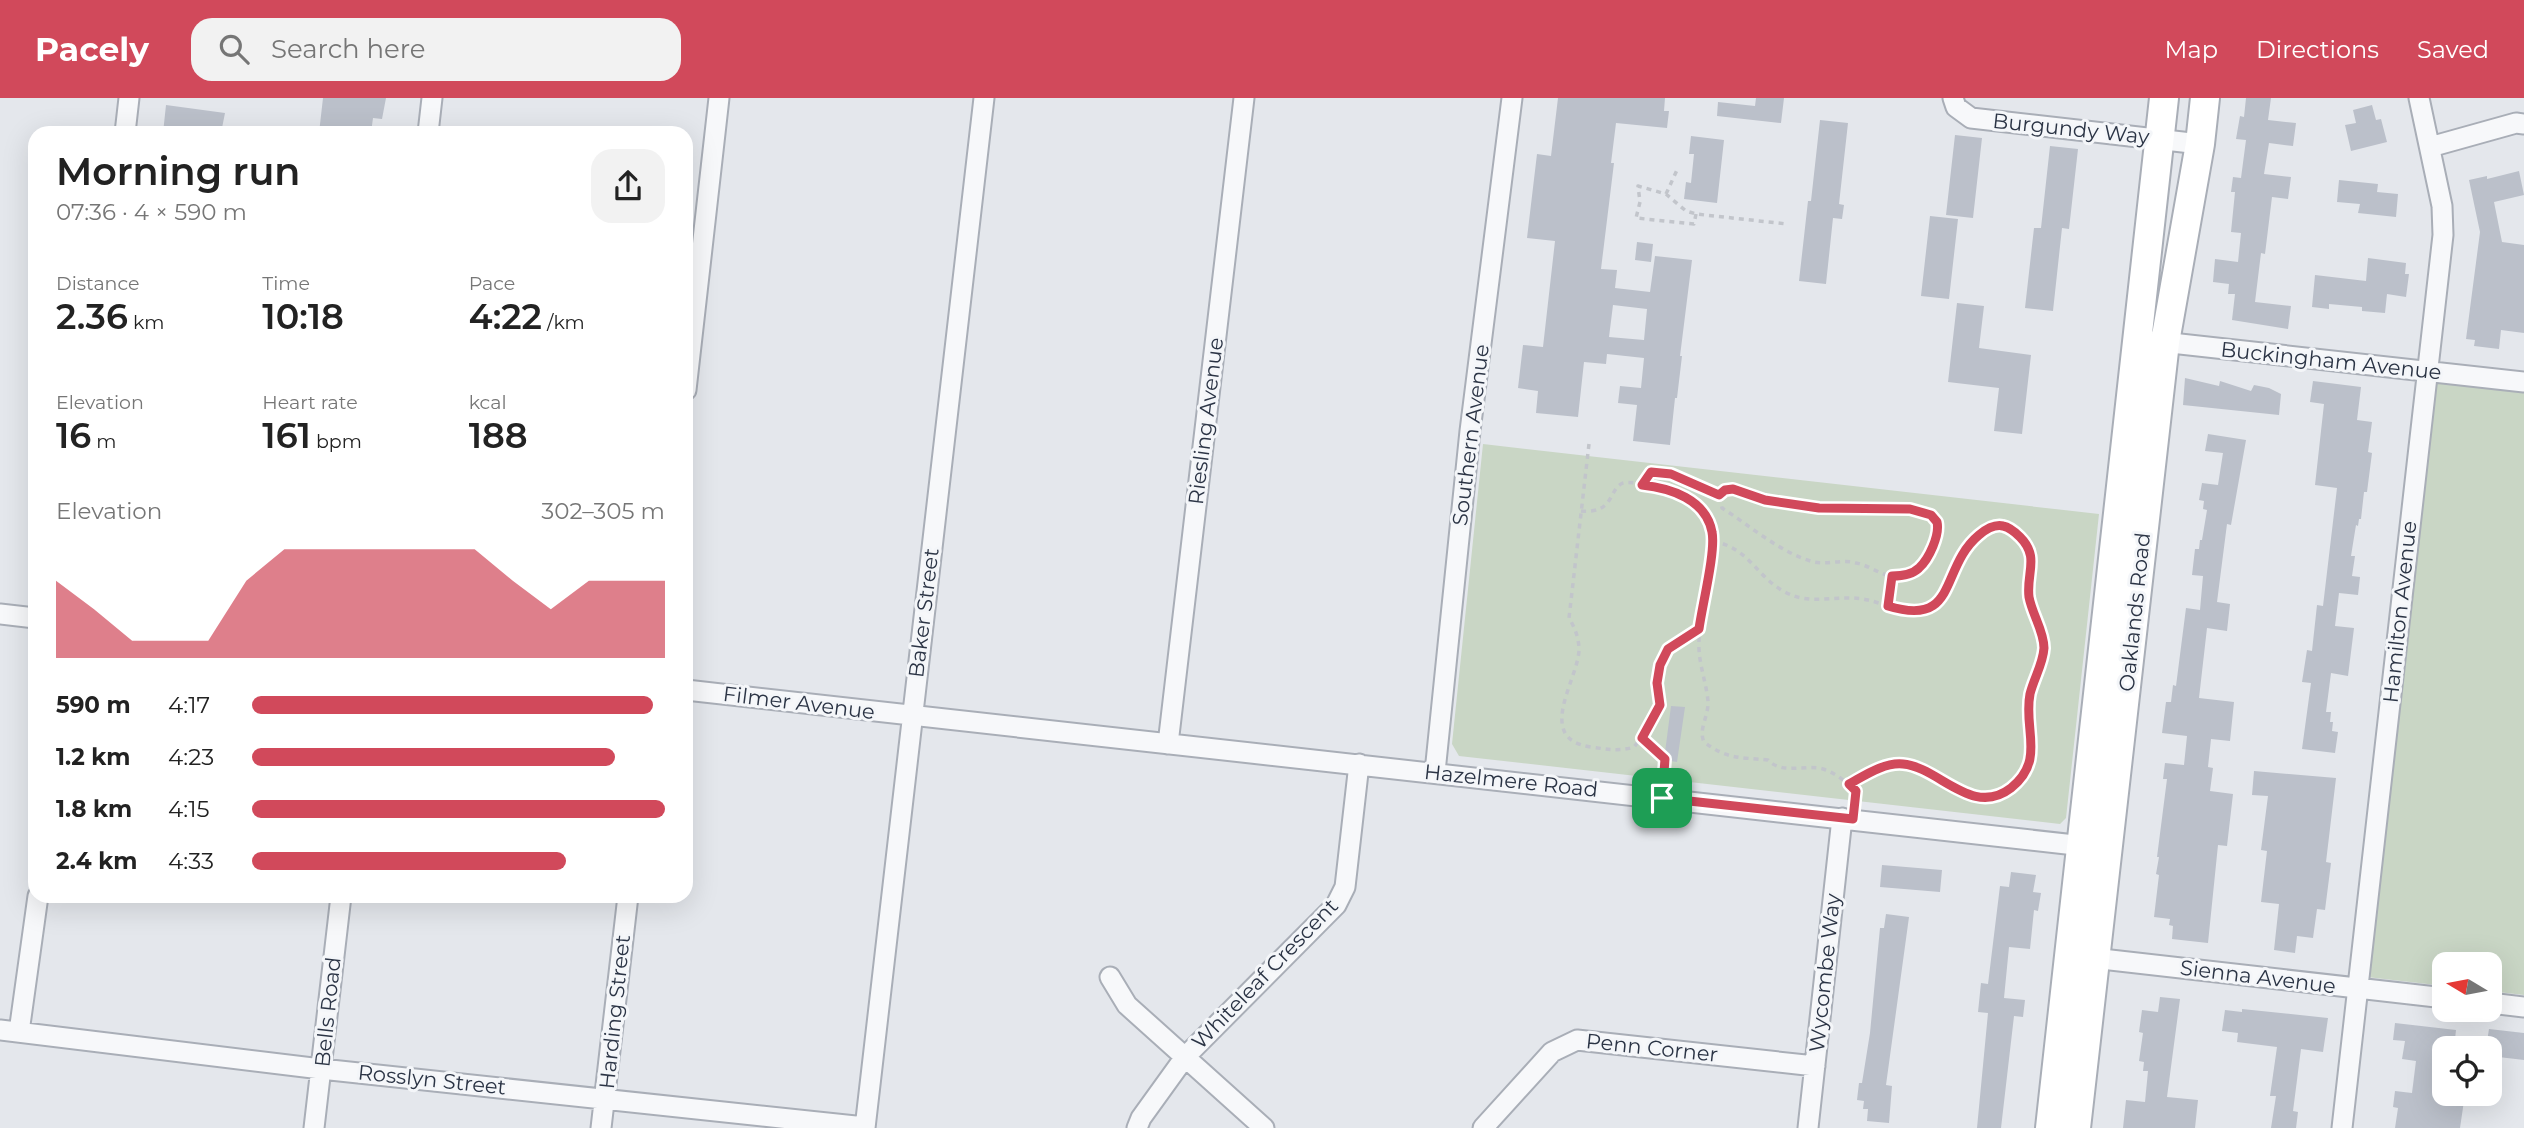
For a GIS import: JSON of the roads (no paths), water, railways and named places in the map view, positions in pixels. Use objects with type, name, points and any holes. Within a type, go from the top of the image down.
[{"type":"main road","name":"Oaklands Road","points":[[2076,1128],[2083,957],[2152,341],[2159,139],[2164,98]]},
{"type":"main road","name":"Oaklands Road","points":[[2152,341],[2200,144],[2205,98]]},
{"type":"main road","name":"Oaklands Road","points":[[2050,1128],[2083,957]]},
{"type":"street","points":[[126,126],[129,98]]},
{"type":"street","points":[[429,126],[432,98]]},
{"type":"street","points":[[693,328],[719,98]]},
{"type":"street","name":"Baker Street","points":[[865,1127],[984,98]]},
{"type":"street","name":"Riesling Avenue","points":[[1168,744],[1244,98]]},
{"type":"street","name":"Southern Avenue","points":[[1435,772],[1470,432],[1512,98]]},
{"type":"street","name":"Burgundy Way","points":[[1953,98],[1956,107],[1970,118],[2200,144]]},
{"type":"street","name":"Hamilton Avenue","points":[[2343,1128],[2443,234],[2442,206],[2418,98]]},
{"type":"street","points":[[2430,147],[2516,123],[2524,124]]},
{"type":"street","name":"Buckingham Avenue","points":[[2152,341],[2524,382]]},
{"type":"street","points":[[0,614],[28,617]]},
{"type":"street","name":"Filmer Avenue","points":[[693,691],[913,716]]},
{"type":"street","name":"Hazelmere Road","points":[[913,716],[2095,847]]},
{"type":"street","name":"Whiteleaf Crescent","points":[[1137,1128],[1141,1118],[1185,1057],[1336,905],[1345,887],[1359,764]]},
{"type":"street","name":"Wycombe Way","points":[[1808,1128],[1847,819]]},
{"type":"street","points":[[9,1031],[36,903]]},
{"type":"street","name":"Bells Road","points":[[314,1128],[340,903]]},
{"type":"street","name":"Harding Street","points":[[601,1128],[627,903]]},
{"type":"street","name":"Sienna Avenue","points":[[2083,957],[2432,997]]},
{"type":"street","points":[[1110,977],[1127,1005],[1264,1128]]},
{"type":"street","points":[[2502,1004],[2524,1007]]},
{"type":"street","name":"Rosslyn Street","points":[[9,1031],[321,1069],[865,1127]]},
{"type":"street","name":"Penn Corner","points":[[1483,1128],[1552,1052],[1577,1040],[1815,1066]]}]
